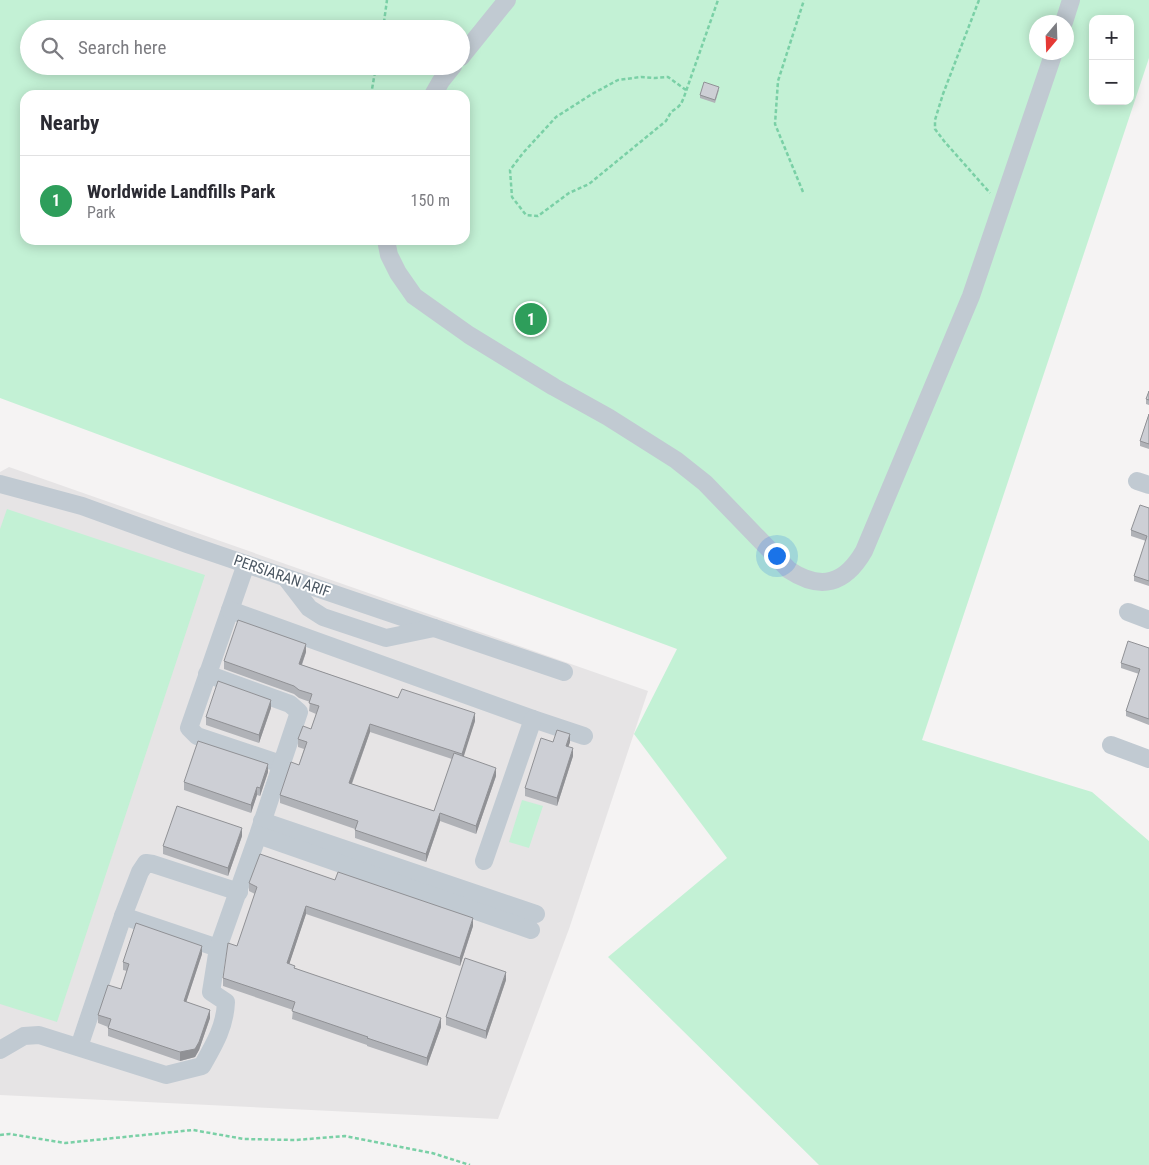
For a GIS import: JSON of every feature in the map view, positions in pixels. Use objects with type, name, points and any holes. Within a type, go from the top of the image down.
[{"type":"street","points":[[470,46],[507,0]]},
{"type":"street","points":[[1066,15],[1071,0]]},
{"type":"street","points":[[387,245],[389,256],[398,273],[414,296],[468,335],[608,417],[676,460],[705,483],[789,570],[818,582],[836,580],[843,576],[858,561],[864,551],[971,296],[1051,60]]},
{"type":"street","points":[[436,90],[446,75]]},
{"type":"street","name":"PERSIARAN ARIF","points":[[0,484],[82,506],[286,578],[564,672]]},
{"type":"street","points":[[246,564],[188,728],[197,736],[281,764]]},
{"type":"street","points":[[286,578],[309,608],[322,617],[386,638],[434,628]]},
{"type":"street","points":[[230,610],[584,736]]},
{"type":"street","points":[[1128,612],[1149,620]]},
{"type":"street","points":[[0,1050],[24,1036],[39,1035],[166,1075],[202,1066],[218,1039],[226,1013],[226,1002],[211,992],[218,948],[239,892],[299,712],[290,704],[207,674]]},
{"type":"street","points":[[484,861],[533,719]]},
{"type":"street","points":[[1111,745],[1149,759]]},
{"type":"street","points":[[260,828],[533,922]]},
{"type":"street","points":[[79,1047],[140,872],[146,863],[239,892]]},
{"type":"street","points":[[124,916],[218,948]]},
{"type":"path","points":[[384,20],[387,0]]},
{"type":"path","points":[[686,90],[668,77],[641,77],[618,80],[592,94],[556,117],[523,153],[510,170],[512,196],[526,215],[538,216],[569,193],[589,184],[666,121],[671,112],[681,104],[686,90],[718,0]]},
{"type":"path","points":[[803,192],[775,124],[778,81],[804,0]]},
{"type":"path","points":[[979,0],[943,94],[935,120],[935,129],[944,142],[1001,206]]},
{"type":"path","points":[[372,90],[374,75]]},
{"type":"path","points":[[0,1135],[10,1134],[65,1143],[193,1130],[244,1139],[296,1140],[345,1136],[432,1153],[470,1165]]},
{"type":"shaded area","points":[[9,467],[648,691],[569,929],[498,1119],[0,1095],[0,472]]},
{"type":"green space","points":[[0,0],[1149,0],[1149,58],[1134,103],[1134,15],[1089,15],[1089,105],[1133,105],[922,740],[1092,792],[1149,841],[1149,1165],[819,1165],[608,957],[727,858],[634,734],[677,649],[0,398]]},
{"type":"green space","points":[[7,509],[205,575],[57,1022],[0,1004],[0,529]]},
{"type":"green space","points":[[522,800],[543,806],[529,848],[509,842]]},
{"type":"building","points":[[704,82],[719,87],[715,100],[700,95]]},
{"type":"building","points":[[1149,414],[1149,444],[1140,441]]},
{"type":"building","points":[[1140,505],[1149,508],[1149,581],[1134,576],[1147,536],[1131,530]]},
{"type":"building","points":[[238,620],[306,644],[299,664],[398,698],[402,689],[475,713],[462,754],[370,724],[349,783],[434,811],[454,753],[496,768],[476,826],[440,813],[426,854],[355,830],[358,821],[280,795],[291,762],[299,765],[307,742],[298,739],[303,726],[311,729],[319,706],[309,703],[312,694],[224,661]]},
{"type":"building","points":[[1128,641],[1149,648],[1149,719],[1126,711],[1140,669],[1121,663]]},
{"type":"building","points":[[218,681],[271,700],[259,735],[206,717]]},
{"type":"building","points":[[557,730],[570,734],[566,746],[573,748],[557,798],[525,788],[541,738],[553,742]]},
{"type":"building","points":[[198,741],[268,764],[260,788],[257,787],[251,805],[184,782]]},
{"type":"building","points":[[177,806],[242,828],[228,868],[163,846]]},
{"type":"building","points":[[260,854],[335,880],[338,872],[473,918],[460,958],[306,906],[287,963],[295,966],[294,968],[441,1018],[427,1058],[292,1011],[295,1002],[223,978],[228,943],[237,946],[257,887],[249,883]]},
{"type":"building","points":[[136,923],[202,946],[184,1001],[210,1010],[195,1049],[180,1052],[108,1028],[111,1019],[98,1015],[108,985],[121,989],[129,964],[123,962]]},
{"type":"building","points":[[465,958],[506,972],[486,1031],[446,1017]]},
{"type":"place","name":"Worldwide Landfills Park","points":[[531,319]]}]
